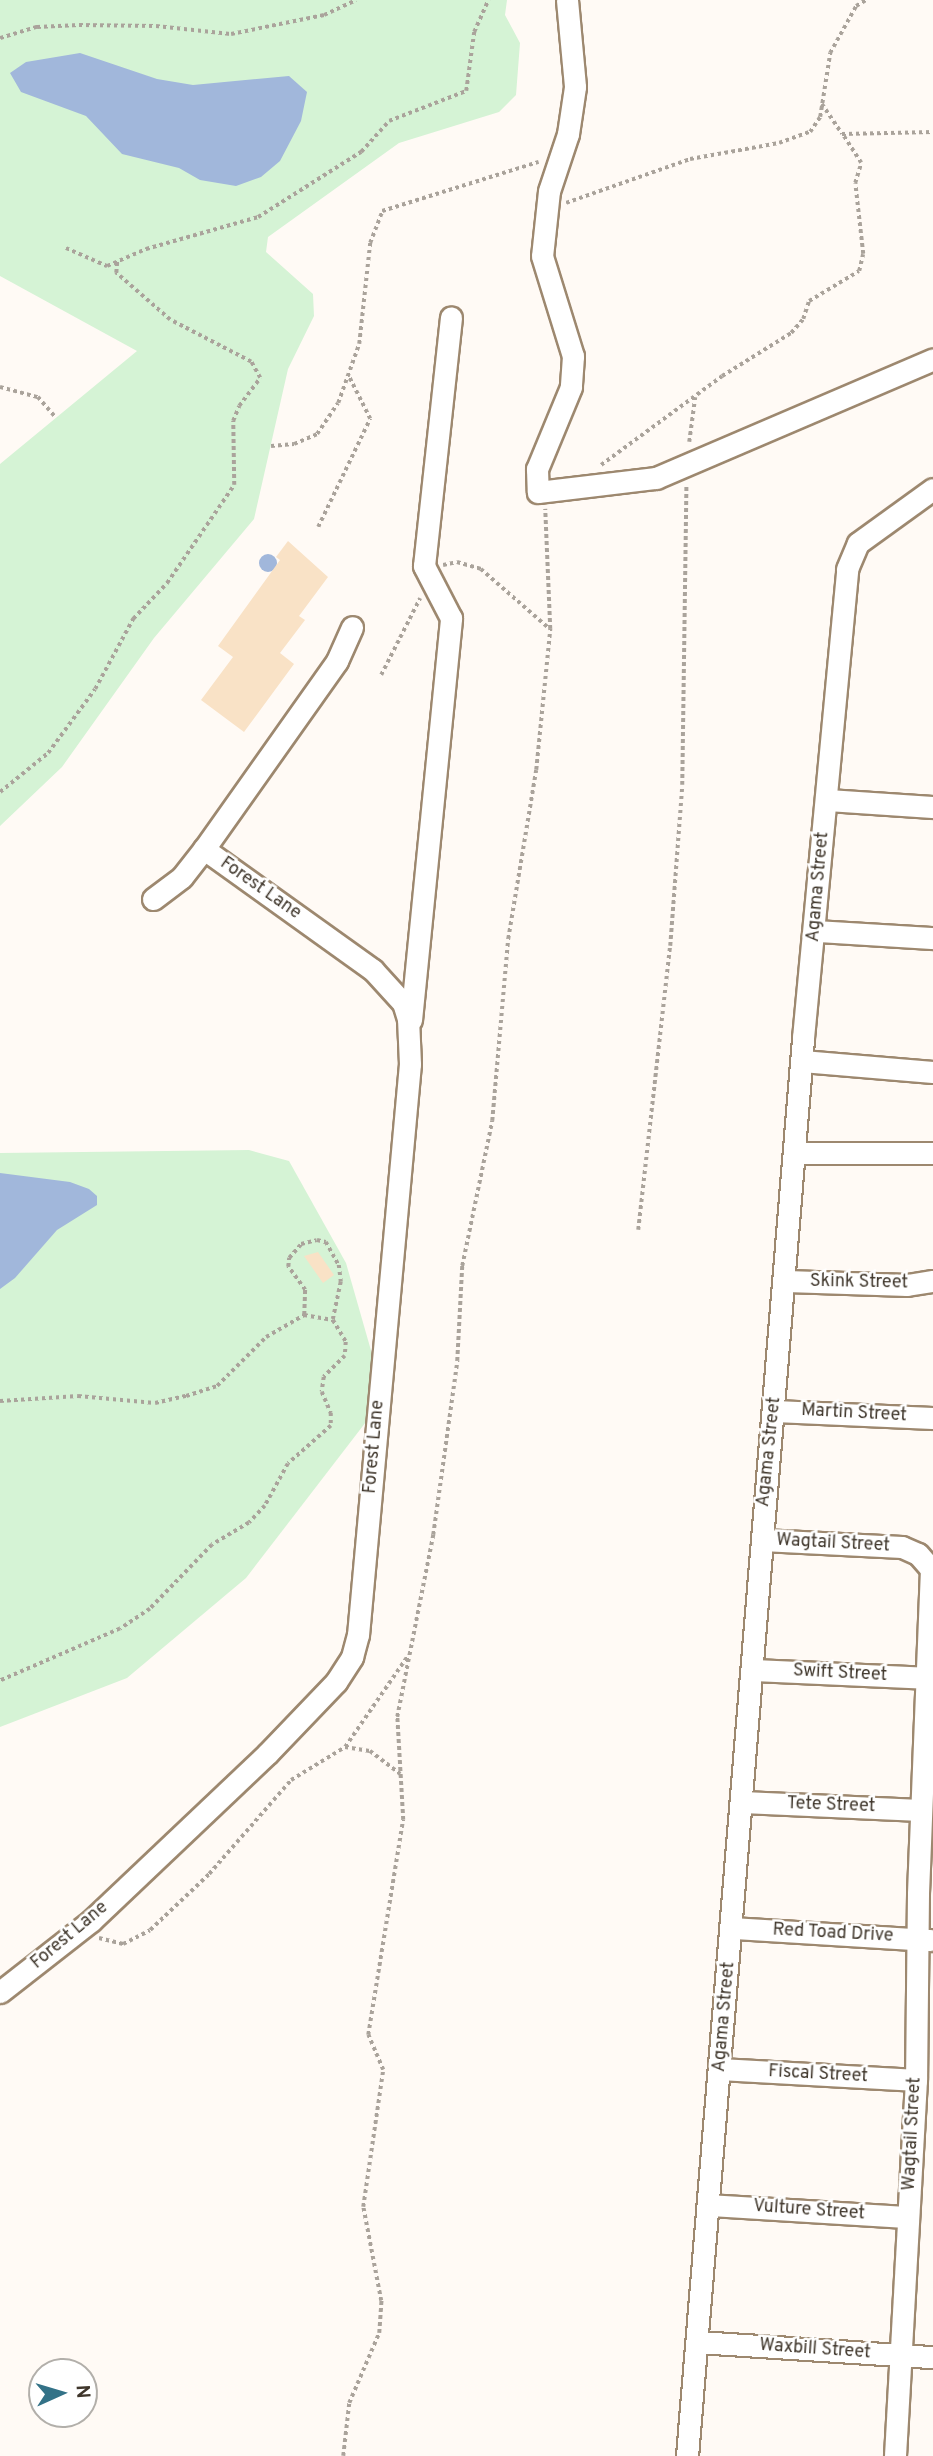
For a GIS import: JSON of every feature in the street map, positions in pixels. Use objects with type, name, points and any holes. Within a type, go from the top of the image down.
[{"type":"street","points":[[567,0],[575,88],[568,134],[556,158],[542,256],[573,356],[571,387],[537,469],[536,487],[545,494],[632,482],[686,467],[933,359]]},
{"type":"street","points":[[409,1033],[451,618],[424,566],[451,317]]},
{"type":"street","name":"Agama Street","points":[[687,2456],[733,1928],[802,1061],[817,931],[849,557],[858,543],[933,489]]},
{"type":"street","name":"Forest Lane","points":[[153,899],[182,877],[204,849],[337,662],[352,627]]},
{"type":"street","points":[[827,800],[933,807]]},
{"type":"street","name":"Forest Lane","points":[[0,1992],[78,1932],[310,1711],[345,1670],[355,1648],[409,1033],[403,1003],[383,979],[204,849]]},
{"type":"street","points":[[817,931],[933,938]]},
{"type":"street","points":[[802,1061],[933,1072]]},
{"type":"street","points":[[796,1153],[933,1153]]},
{"type":"street","name":"Skink Street","points":[[786,1281],[907,1285],[933,1281]]},
{"type":"street","name":"Martin Street","points":[[775,1411],[933,1418]]},
{"type":"street","name":"Wagtail Street","points":[[762,1540],[902,1547],[924,1558],[932,1582],[920,1810],[926,1940],[895,2456]]},
{"type":"street","name":"Swift Street","points":[[753,1670],[926,1678]]},
{"type":"street","name":"Tete Street","points":[[742,1802],[920,1810]]},
{"type":"street","name":"Red Toad Drive","points":[[733,1928],[926,1940]]},
{"type":"street","name":"Fiscal Street","points":[[721,2069],[916,2080]]},
{"type":"street","name":"Vulture Street","points":[[709,2205],[908,2217]]},
{"type":"street","name":"Waxbill Street","points":[[698,2342],[933,2357]]},
{"type":"path","points":[[0,38],[37,27],[79,25],[156,26],[231,34],[324,15],[356,0]]},
{"type":"path","points":[[66,248],[107,266],[146,249],[258,217],[361,152],[389,121],[466,90],[472,72],[474,32],[488,0]]},
{"type":"path","points":[[547,210],[690,159],[779,143],[810,132],[820,117],[830,53],[856,6],[866,0]]},
{"type":"path","points":[[594,473],[695,397],[791,333],[803,319],[809,301],[859,271],[863,254],[855,183],[861,163],[821,102]]},
{"type":"path","points":[[842,134],[933,132]]},
{"type":"path","points":[[271,446],[294,444],[317,434],[338,403],[359,344],[370,243],[382,211],[483,182],[513,166],[556,158]]},
{"type":"path","points":[[0,792],[48,753],[95,689],[133,619],[167,583],[234,485],[233,421],[239,406],[260,378],[251,362],[170,320],[116,273],[117,262]]},
{"type":"path","points":[[318,527],[370,419],[348,376]]},
{"type":"path","points":[[0,387],[38,397],[56,418]]},
{"type":"path","points":[[638,1230],[670,946],[682,785],[686,467],[695,397]]},
{"type":"path","points":[[343,2456],[349,2403],[379,2333],[381,2301],[363,2207],[383,2070],[368,2035],[403,1820],[397,1717],[433,1535],[457,1362],[462,1266],[492,1121],[508,939],[536,770],[550,629],[545,494]]},
{"type":"path","points":[[0,1401],[78,1396],[155,1403],[217,1386],[267,1337],[304,1315],[307,1310],[305,1290],[288,1267],[289,1258],[301,1244],[317,1240],[326,1242],[339,1265],[341,1282],[333,1320],[346,1342],[345,1356],[324,1377],[322,1392],[331,1413],[331,1426],[288,1464],[265,1506],[248,1523],[212,1545],[150,1609],[130,1622],[0,1681]]},
{"type":"path","points":[[304,1315],[333,1320]]},
{"type":"path","points":[[78,1932],[123,1944],[150,1930],[209,1874],[291,1780],[345,1748],[409,1654]]},
{"type":"path","points":[[345,1748],[370,1751],[400,1774]]},
{"type":"green space","points":[[0,0],[507,0],[505,15],[520,43],[516,95],[499,112],[399,143],[268,237],[266,252],[313,294],[314,316],[288,369],[254,519],[154,638],[62,767],[0,826],[0,464],[137,351],[0,276]]},
{"type":"green space","points":[[249,1150],[289,1161],[346,1263],[374,1361],[369,1418],[246,1578],[127,1678],[0,1727],[0,1153]]},
{"type":"water","points":[[80,53],[157,79],[193,85],[289,76],[307,92],[301,121],[280,161],[261,177],[236,186],[200,180],[179,168],[122,154],[86,116],[21,92],[10,73],[26,62]]},
{"type":"water","points":[[268,554],[274,557],[277,563],[274,569],[268,572],[262,569],[259,563],[262,557]]},
{"type":"water","points":[[0,1173],[70,1182],[89,1189],[97,1196],[97,1205],[57,1230],[15,1278],[0,1289]]},
{"type":"building","points":[[288,541],[328,577],[299,616],[305,620],[280,653],[294,664],[244,732],[201,700],[233,657],[218,646],[280,560],[276,557]]},
{"type":"building","points":[[318,1252],[334,1275],[323,1283],[304,1256]]}]
